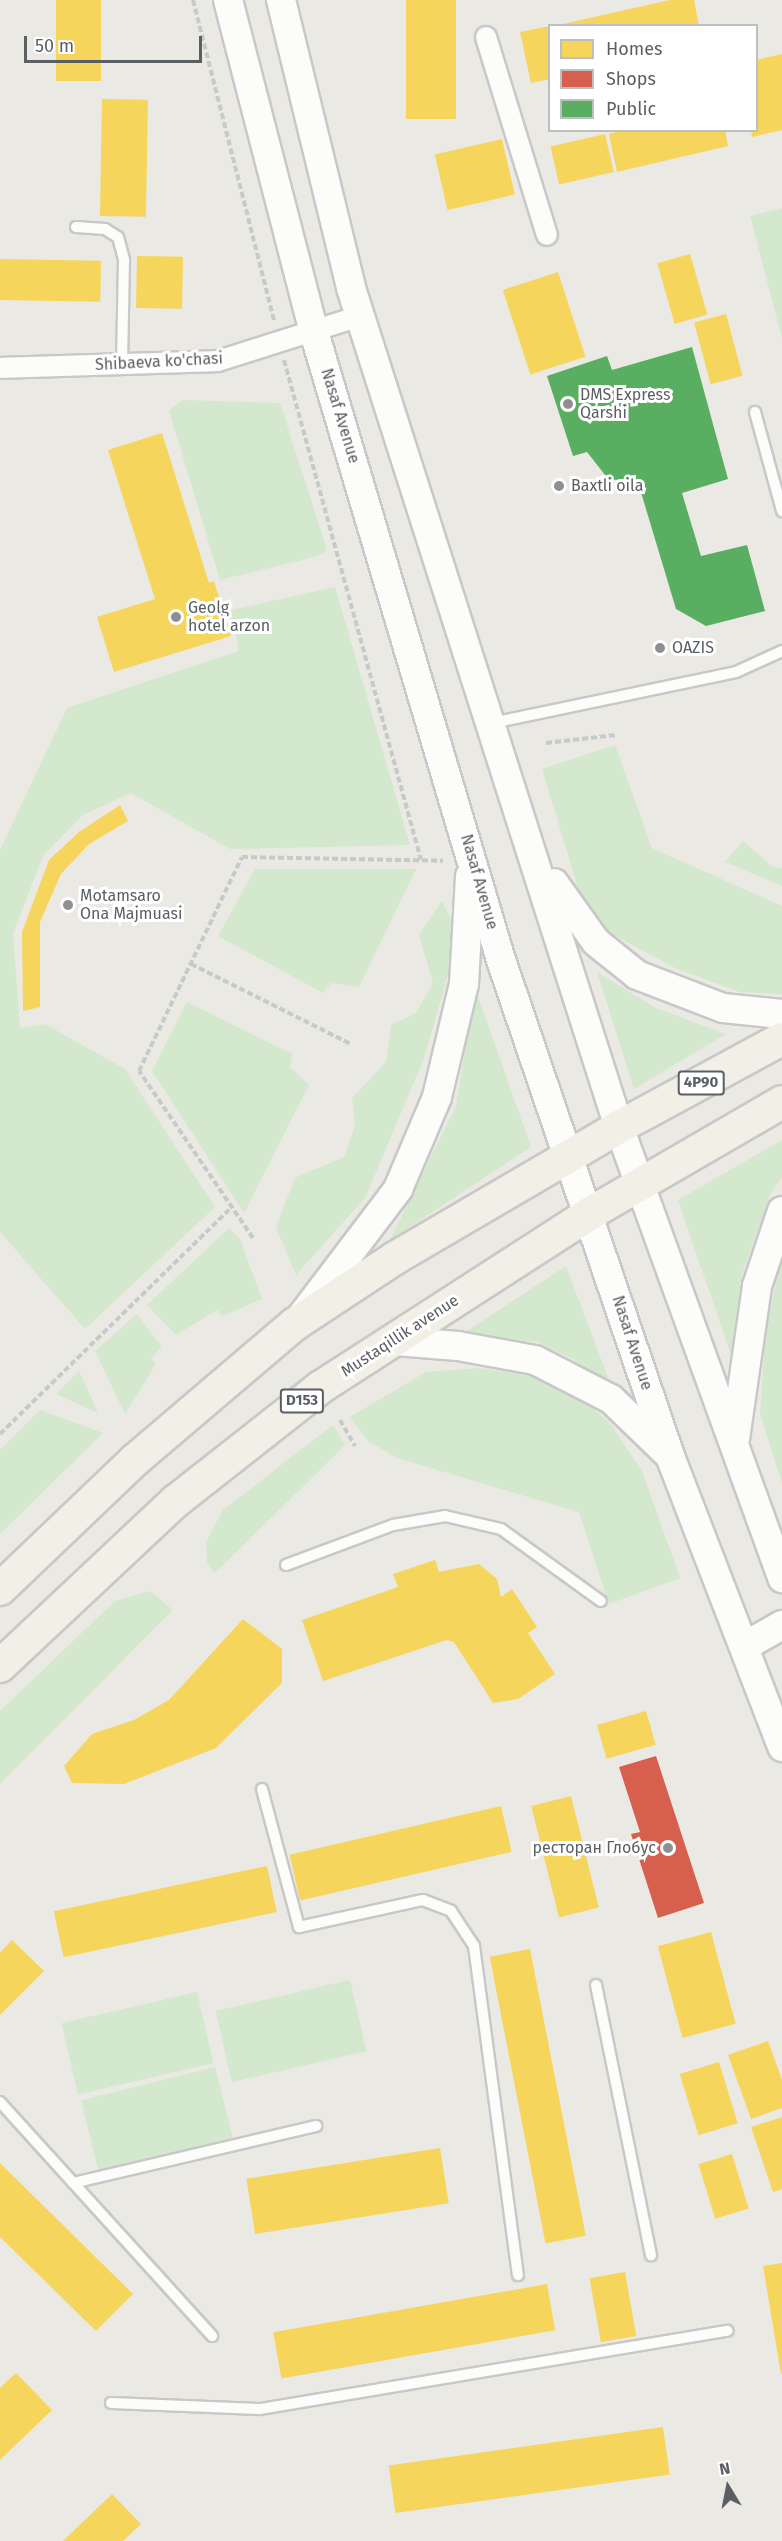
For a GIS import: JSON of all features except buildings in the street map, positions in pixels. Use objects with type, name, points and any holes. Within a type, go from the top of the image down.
[{"type":"main road","name":"Nasaf Avenue","points":[[228,0],[314,332],[472,856],[501,960],[670,1456],[782,1747]]},
{"type":"main road","points":[[281,0],[360,316],[534,850],[619,1127],[782,1578]]},
{"type":"main road","points":[[534,850],[596,942],[637,975],[723,1008],[782,1014]]},
{"type":"main road","points":[[295,1324],[398,1189],[437,1097],[464,984],[472,856]]},
{"type":"main road","name":"4P90","points":[[619,1127],[782,1040]]},
{"type":"main road","name":"Mustaqillik avenue","points":[[0,1666],[176,1501],[321,1387],[396,1341],[589,1214],[782,1102]]},
{"type":"main road","points":[[0,1589],[135,1460],[295,1324],[395,1258],[619,1127]]},
{"type":"main road","points":[[734,1444],[757,1286],[782,1211]]},
{"type":"main road","points":[[396,1341],[458,1346],[535,1360],[611,1399],[670,1456]]},
{"type":"main road","points":[[745,1646],[782,1625]]},
{"type":"street","points":[[486,37],[547,235]]},
{"type":"street","name":"Shibaeva ko'chasi","points":[[0,368],[218,362],[360,316]]},
{"type":"lane","points":[[76,227],[105,229],[118,237],[124,260],[122,365]]},
{"type":"lane","points":[[755,412],[782,511]]},
{"type":"lane","points":[[492,723],[736,672],[782,651]]},
{"type":"lane","points":[[286,1564],[393,1525],[445,1516],[501,1529],[601,1601]]},
{"type":"lane","points":[[262,1789],[299,1927],[423,1900],[451,1911],[474,1946],[518,2275]]},
{"type":"lane","points":[[596,1985],[651,2255]]},
{"type":"lane","points":[[0,2102],[212,2336]]},
{"type":"lane","points":[[73,2183],[316,2126]]},
{"type":"lane","points":[[111,2403],[260,2409],[728,2331]]},
{"type":"path","points":[[193,0],[279,343],[421,860]]},
{"type":"path","points":[[546,742],[616,735]]},
{"type":"path","points":[[253,1238],[139,1071],[242,857],[443,861]]},
{"type":"path","points":[[190,964],[351,1044]]},
{"type":"path","points":[[0,1434],[232,1208]]},
{"type":"path","points":[[340,1420],[355,1446]]},
{"type":"green space","points":[[782,208],[782,338],[750,216]]},
{"type":"green space","points":[[182,400],[280,403],[327,550],[318,556],[220,580],[169,411]]},
{"type":"green space","points":[[335,587],[410,845],[230,849],[131,793],[83,815],[43,856],[13,933],[20,1028],[45,1024],[125,1069],[215,1207],[85,1329],[0,1232],[0,850],[67,708],[239,651],[231,610]]},
{"type":"green space","points":[[615,745],[652,848],[782,906],[782,994],[740,992],[677,969],[610,933],[580,895],[542,769]]},
{"type":"green space","points":[[743,841],[773,867],[782,868],[782,886],[725,862]]},
{"type":"green space","points":[[255,869],[416,869],[359,987],[331,983],[323,993],[218,936]]},
{"type":"green space","points":[[442,901],[455,928],[450,969],[423,1061],[365,1198],[296,1275],[276,1227],[295,1178],[344,1157],[355,1126],[352,1098],[386,1062],[391,1025],[416,1013],[433,983],[419,935]]},
{"type":"green space","points":[[597,972],[656,1008],[726,1034],[634,1089]]},
{"type":"green space","points":[[475,988],[531,1147],[390,1240],[456,1106]]},
{"type":"green space","points":[[187,1002],[292,1054],[290,1067],[309,1085],[244,1213],[152,1071]]},
{"type":"green space","points":[[782,1140],[782,1177],[770,1195],[742,1274],[731,1355],[678,1200]]},
{"type":"green space","points":[[229,1228],[240,1239],[262,1299],[223,1316],[217,1310],[176,1335],[147,1305]]},
{"type":"green space","points":[[782,1253],[782,1483],[760,1414],[765,1336]]},
{"type":"green space","points":[[566,1266],[613,1391],[573,1359],[537,1342],[461,1335]]},
{"type":"green space","points":[[137,1314],[162,1347],[151,1358],[156,1364],[125,1414],[95,1351]]},
{"type":"green space","points":[[478,1368],[535,1376],[582,1398],[612,1426],[642,1471],[680,1578],[609,1604],[579,1512],[397,1458],[368,1441],[350,1417],[426,1372]]},
{"type":"green space","points":[[79,1371],[98,1413],[56,1394]]},
{"type":"green space","points":[[40,1410],[103,1433],[0,1534],[0,1450]]},
{"type":"green space","points":[[333,1425],[345,1445],[215,1573],[207,1563],[206,1542],[223,1510]]},
{"type":"green space","points":[[150,1591],[173,1610],[0,1784],[0,1711],[115,1601]]},
{"type":"green space","points":[[350,1980],[366,2051],[232,2082],[216,2011]]},
{"type":"green space","points":[[197,1992],[213,2063],[78,2094],[62,2023]]},
{"type":"green space","points":[[215,2067],[233,2138],[99,2171],[81,2100]]},
{"type":"place","name":"DMS Express Qarshi","points":[[568,404]]},
{"type":"place","name":"Baxtli oila","points":[[559,486]]},
{"type":"place","name":"Geolg hotel arzon","points":[[176,617]]},
{"type":"place","name":"OAZIS","points":[[660,648]]},
{"type":"place","name":"Motamsaro Ona Majmuasi","points":[[68,905]]},
{"type":"place","name":"ресторан Глобус","points":[[668,1848]]}]
